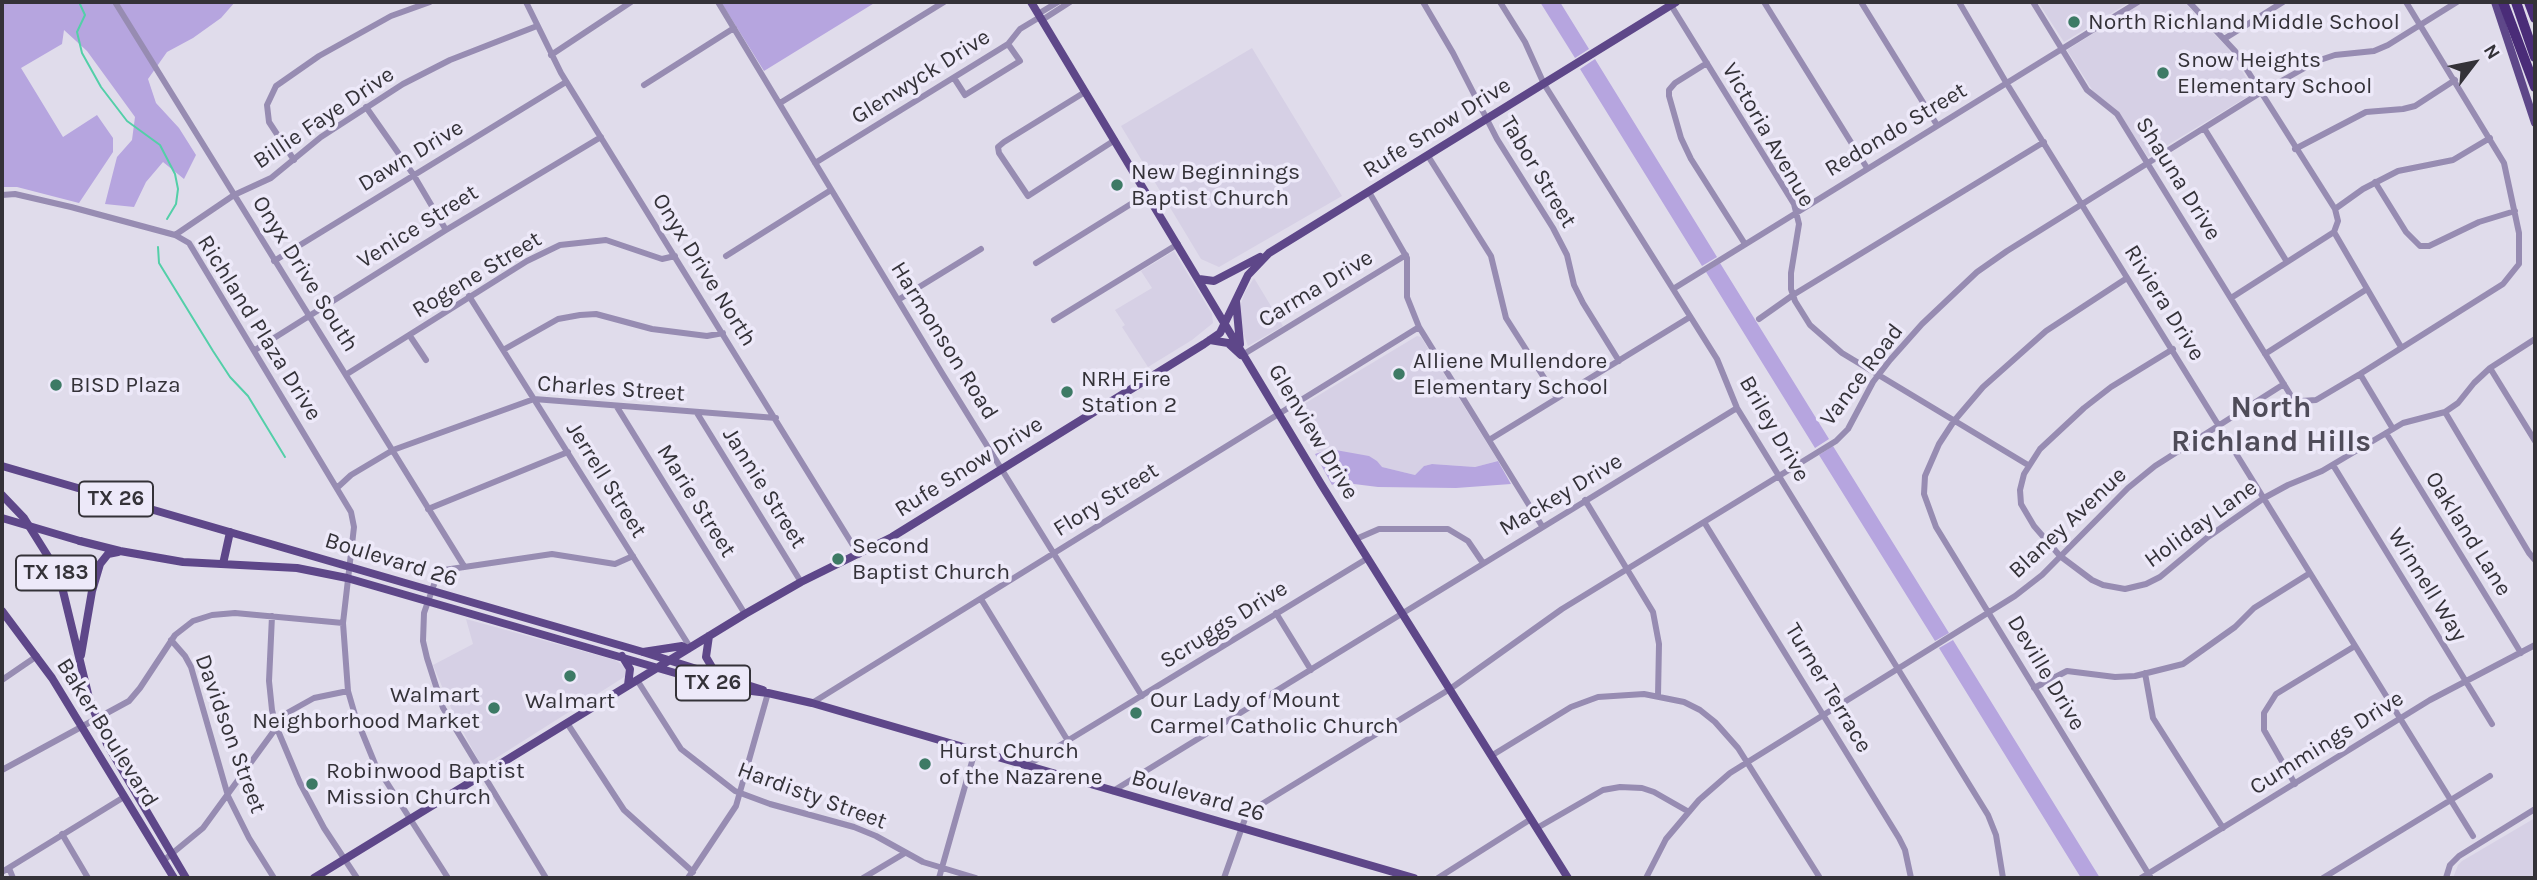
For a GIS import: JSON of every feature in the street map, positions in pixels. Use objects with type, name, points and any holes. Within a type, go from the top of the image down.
[{"type":"highway","points":[[2503,2],[2535,87]]},
{"type":"highway","points":[[2516,2],[2535,57]]},
{"type":"highway","points":[[2529,2],[2535,18]]},
{"type":"main road","name":"Glenview Drive","points":[[1031,2],[1368,558],[1568,878]]},
{"type":"main road","points":[[2495,2],[2535,123]]},
{"type":"main road","name":"Rufe Snow Drive","points":[[314,878],[745,614],[801,582],[892,537],[1210,340],[1226,323],[1248,275],[1269,253],[1672,3]]},
{"type":"main road","points":[[1199,279],[1214,281],[1269,253]]},
{"type":"main road","points":[[1235,300],[1242,350]]},
{"type":"main road","points":[[1210,340],[1228,344],[1251,365]]},
{"type":"main road","name":"Boulevard 26","points":[[2,466],[643,652],[768,693]]},
{"type":"main road","name":"Baker Boulevard","points":[[2,495],[24,518],[54,566],[63,590],[80,665],[97,719],[121,771],[186,878]]},
{"type":"main road","name":"Boulevard 26","points":[[2,518],[120,551],[183,562],[297,568],[347,578],[727,688],[768,693],[812,703],[1414,878]]},
{"type":"main road","points":[[223,564],[230,532]]},
{"type":"main road","points":[[80,665],[82,642],[100,564],[108,554],[120,551]]},
{"type":"main road","name":"Baker Boulevard","points":[[2,611],[37,656],[174,878]]},
{"type":"main road","points":[[542,634],[545,624]]},
{"type":"main road","points":[[709,636],[706,657],[716,674]]},
{"type":"main road","points":[[643,652],[682,646],[689,648]]},
{"type":"main road","points":[[622,656],[630,669],[628,686]]},
{"type":"street","name":"Onyx Drive South","points":[[115,2],[464,566]]},
{"type":"street","points":[[294,160],[269,122],[267,105],[276,86],[319,56],[391,16],[430,2]]},
{"type":"street","name":"Onyx Drive North","points":[[526,2],[566,82],[859,555]]},
{"type":"street","points":[[551,55],[631,2]]},
{"type":"street","name":"Harmonson Road","points":[[718,2],[1142,696]]},
{"type":"street","points":[[780,103],[944,2]]},
{"type":"street","name":"Glenwyck Drive","points":[[1040,17],[1058,2]]},
{"type":"street","name":"Glenwyck Drive","points":[[815,163],[1008,44],[1020,29],[1070,2]]},
{"type":"street","name":"Tabor Street","points":[[1423,2],[1453,52],[1487,120],[1553,228],[1567,256],[1574,285],[1619,360]]},
{"type":"street","name":"Briley Drive","points":[[1500,2],[1525,42],[1544,84],[1717,359],[1737,408],[1993,825],[2003,878]]},
{"type":"street","points":[[1764,2],[1867,168]]},
{"type":"street","points":[[1861,2],[1937,125]]},
{"type":"street","name":"Riviera Drive","points":[[1959,2],[2007,84],[2473,836]]},
{"type":"street","name":"Shauna Drive","points":[[2033,2],[2087,90],[2117,114],[2284,384]]},
{"type":"street","name":"Redondo Street","points":[[1673,289],[2138,2]]},
{"type":"street","points":[[2189,2],[2235,51],[2335,209],[2338,221],[2334,232],[2231,298]]},
{"type":"street","points":[[2224,39],[2283,2]]},
{"type":"street","points":[[2284,384],[2293,399],[2316,400],[2505,282],[2516,269],[2520,258],[2515,211],[2504,163],[2406,2]]},
{"type":"street","name":"Vance Road","points":[[1224,878],[1246,816],[1257,807],[1450,689],[1544,621],[1843,435],[1878,376],[1922,324],[1965,282],[2007,251],[2260,93],[2317,61],[2335,55],[2374,51],[2457,2]]},
{"type":"street","name":"Victoria Avenue","points":[[1672,3],[1797,212],[1799,224],[1791,280],[1793,295]]},
{"type":"street","name":"Billie Faye Drive","points":[[174,235],[234,195],[271,178],[313,143],[366,107],[450,60],[537,26]]},
{"type":"street","points":[[644,85],[734,28]]},
{"type":"street","points":[[954,78],[965,95],[1020,61],[1008,44]]},
{"type":"street","points":[[1707,63],[1675,83],[1669,90],[1669,96],[1690,159],[1745,244]]},
{"type":"street","points":[[2295,149],[2366,112],[2403,110],[2415,106],[2455,80]]},
{"type":"street","name":"Dawn Drive","points":[[274,261],[566,82]]},
{"type":"street","points":[[1085,92],[998,147],[999,153],[1028,196],[1115,140]]},
{"type":"street","points":[[366,107],[413,174],[446,230]]},
{"type":"street","points":[[2204,128],[2287,262]]},
{"type":"street","name":"Venice Street","points":[[255,350],[601,137]]},
{"type":"street","points":[[2335,209],[2375,182],[2405,169],[2453,160],[2490,138]]},
{"type":"street","points":[[1759,319],[1793,295],[2044,142]]},
{"type":"street","points":[[1428,156],[1491,256],[1506,318],[1557,398]]},
{"type":"street","points":[[2375,182],[2406,232],[2420,246],[2429,246],[2479,222],[2515,211]]},
{"type":"street","points":[[726,256],[831,190]]},
{"type":"street","points":[[1369,192],[1406,255],[1407,297],[1419,327],[1542,526]]},
{"type":"street","points":[[1036,263],[1147,194]]},
{"type":"street","name":"Richland Plaza Drive","points":[[2,195],[32,198],[174,235],[189,243],[346,501],[353,519],[343,623],[348,691],[374,762],[448,878]]},
{"type":"street","points":[[2334,232],[2401,347]]},
{"type":"street","name":"Rogene Street","points":[[346,374],[541,253],[571,243],[606,240],[662,259],[674,256]]},
{"type":"street","points":[[1054,320],[1178,244]]},
{"type":"street","points":[[898,300],[981,249]]},
{"type":"street","name":"Carma Drive","points":[[1242,350],[1406,255]]},
{"type":"street","name":"Deville Drive","points":[[2127,278],[2031,342],[1983,387],[1954,421],[1930,464],[1925,476],[1924,494],[1936,527],[2150,876]]},
{"type":"street","points":[[2265,354],[2367,289]]},
{"type":"street","points":[[1793,295],[1804,318],[1820,337],[1842,354],[2028,465],[2040,449],[2097,398],[2173,349]]},
{"type":"street","name":"Jerrell Street","points":[[469,296],[689,648]]},
{"type":"street","points":[[503,350],[558,319],[580,315],[596,314],[652,329],[707,336],[723,333]]},
{"type":"street","points":[[1489,440],[1690,317]]},
{"type":"street","name":"Flory Street","points":[[812,703],[1419,327]]},
{"type":"street","points":[[410,336],[426,360]]},
{"type":"street","name":"Holiday Lane","points":[[2028,465],[2020,490],[2021,504],[2034,526],[2060,556],[2103,585],[2124,589],[2146,584],[2160,577],[2208,537],[2264,498],[2333,465],[2403,423],[2445,412],[2490,368],[2535,339]]},
{"type":"street","points":[[2490,368],[2535,441]]},
{"type":"street","points":[[2360,374],[2393,429]]},
{"type":"street","name":"Blaney Avenue","points":[[1646,878],[1666,839],[1711,788],[1747,762],[2028,587],[2128,488],[2164,460],[2284,384]]},
{"type":"street","name":"Charles Street","points":[[338,487],[351,475],[393,450],[534,399],[776,418]]},
{"type":"street","name":"Marie Street","points":[[617,407],[745,614]]},
{"type":"street","name":"Mackey Drive","points":[[1114,791],[1737,408]]},
{"type":"street","points":[[2445,412],[2535,560]]},
{"type":"street","name":"Jannie Street","points":[[697,413],[801,582]]},
{"type":"street","name":"Oakland Lane","points":[[2386,433],[2521,653]]},
{"type":"street","points":[[428,509],[568,452]]},
{"type":"street","name":"Winnell Way","points":[[2333,465],[2492,724]]},
{"type":"street","points":[[1586,500],[1649,604],[1656,624],[1660,670],[1658,696]]},
{"type":"street","name":"Turner Terrace","points":[[1704,522],[1899,838],[1905,850],[1911,878]]},
{"type":"street","points":[[1356,538],[1379,529],[1448,529],[1468,541],[1483,563]]},
{"type":"street","points":[[546,878],[443,708],[431,675],[424,641],[424,613],[437,576],[444,570],[552,554],[615,564],[633,556]]},
{"type":"street","name":"Scruggs Drive","points":[[1026,766],[1368,558]]},
{"type":"street","points":[[2034,688],[2067,671],[2115,677],[2135,676],[2183,664],[2235,626],[2254,608],[2310,573]]},
{"type":"street","points":[[981,599],[1068,741]]},
{"type":"street","points":[[2,770],[117,709],[134,695],[171,640],[186,626],[212,615],[235,613],[343,623]]},
{"type":"street","points":[[1276,613],[1311,670]]},
{"type":"street","points":[[272,616],[269,681],[276,726],[300,783],[343,860],[357,878]]},
{"type":"street","name":"Davidson Street","points":[[171,640],[191,667],[228,796],[249,838],[274,878]]},
{"type":"street","name":"Cummings Drive","points":[[2141,878],[2150,876],[2222,828],[2445,691],[2535,645]]},
{"type":"street","points":[[2295,784],[2264,730],[2263,713],[2276,694],[2355,646]]},
{"type":"street","points":[[2,680],[37,656]]},
{"type":"street","points":[[2145,673],[2153,718],[2222,828]]},
{"type":"street","name":"Hardisty Street","points":[[637,680],[681,749],[735,791],[770,804],[855,827],[923,862],[976,878]]},
{"type":"street","points":[[163,861],[203,828],[287,713],[314,698],[348,691]]},
{"type":"street","points":[[688,878],[736,806],[768,693]]},
{"type":"street","points":[[1491,756],[1538,726],[1585,701],[1629,693],[1684,702],[1700,710],[1730,738],[1820,878]]},
{"type":"street","points":[[567,723],[624,810],[693,872]]},
{"type":"street","points":[[939,878],[975,751]]},
{"type":"street","points":[[2323,878],[2490,776]]},
{"type":"street","points":[[1536,828],[1603,790],[1620,787],[1642,788],[1654,792],[1689,812]]},
{"type":"street","points":[[13,878],[5,870],[124,797]]},
{"type":"street","points":[[2446,878],[2450,865],[2459,856],[2535,809]]},
{"type":"street","points":[[1438,878],[1531,818]]},
{"type":"street","points":[[62,834],[88,878]]},
{"type":"street","points":[[863,878],[905,853]]},
{"type":"shaded area","points":[[2,2],[235,2],[221,18],[167,52],[148,79],[156,103],[179,128],[196,155],[184,179],[163,162],[146,182],[134,207],[105,204],[117,157],[132,140],[135,117],[87,51],[64,30],[62,44],[21,68],[63,137],[97,115],[113,138],[113,152],[79,203],[17,187],[2,187]]},
{"type":"shaded area","points":[[721,2],[876,2],[764,71]]},
{"type":"shaded area","points":[[1540,2],[1560,2],[1589,49],[1575,58]]},
{"type":"shaded area","name":"North Richland Middle School","points":[[2038,2],[2130,2],[2064,42]]},
{"type":"shaded area","name":"Snow Heights Elementary School","points":[[2143,2],[2185,2],[2228,48],[2255,92],[2148,157],[2121,116],[2093,91],[2067,50]]},
{"type":"shaded area","points":[[1252,48],[1342,196],[1219,267],[1201,259],[1121,126]]},
{"type":"shaded area","points":[[1595,59],[1717,257],[1702,266],[1580,69]]},
{"type":"shaded area","points":[[1174,251],[1212,314],[1213,323],[1192,340],[1148,367],[1122,327],[1125,325],[1115,310],[1152,288],[1141,271]]},
{"type":"shaded area","points":[[1720,263],[1829,439],[1815,448],[1706,272]]},
{"type":"shaded area","points":[[1254,278],[1283,326],[1248,346],[1239,310],[1245,292]]},
{"type":"shaded area","name":"Alliene Mullendore Elementary School","points":[[1417,336],[1421,337],[1498,461],[1475,467],[1432,464],[1424,466],[1415,475],[1381,467],[1377,461],[1330,449],[1318,452],[1306,436],[1294,410]]},
{"type":"shaded area","points":[[1833,446],[1949,633],[1935,641],[1819,455]]},
{"type":"shaded area","points":[[1330,449],[1369,456],[1382,467],[1415,475],[1424,466],[1432,464],[1475,467],[1498,461],[1511,484],[1456,488],[1378,487],[1338,482],[1332,485],[1315,454]]},
{"type":"shaded area","name":"Walmart Neighborhood Market","points":[[466,619],[615,660],[625,667],[629,674],[482,767],[454,715],[433,665],[473,644]]},
{"type":"shaded area","points":[[1953,640],[2100,878],[2081,878],[1939,648]]},
{"type":"shaded area","points":[[2535,818],[2535,878],[2453,878],[2462,861]]},
{"type":"waterway","points":[[79,2],[85,15],[77,32],[82,53],[101,87],[127,121],[160,145],[175,174],[178,189],[176,204],[167,219]]},
{"type":"waterway","points":[[158,247],[159,263],[213,351],[230,377],[248,396],[285,457]]},
{"type":"place","name":"North Richland Middle School","points":[[2074,22]]},
{"type":"place","name":"Snow Heights Elementary School","points":[[2163,73]]},
{"type":"place","name":"New Beginnings Baptist Church","points":[[1117,185]]},
{"type":"place","name":"Alliene Mullendore Elementary School","points":[[1399,374]]},
{"type":"place","name":"BISD Plaza","points":[[56,385]]},
{"type":"place","name":"NRH Fire Station 2","points":[[1067,392]]},
{"type":"place","name":"Second Baptist Church","points":[[838,559]]},
{"type":"place","name":"Walmart","points":[[570,676]]},
{"type":"place","name":"Walmart Neighborhood Market","points":[[494,708]]},
{"type":"place","name":"Our Lady of Mount Carmel Catholic Church","points":[[1136,713]]},
{"type":"place","name":"Hurst Church of the Nazarene","points":[[925,764]]},
{"type":"place","name":"Robinwood Baptist Mission Church","points":[[312,784]]},
{"type":"district","name":"North Richland Hills","points":[[2271,425]]}]
